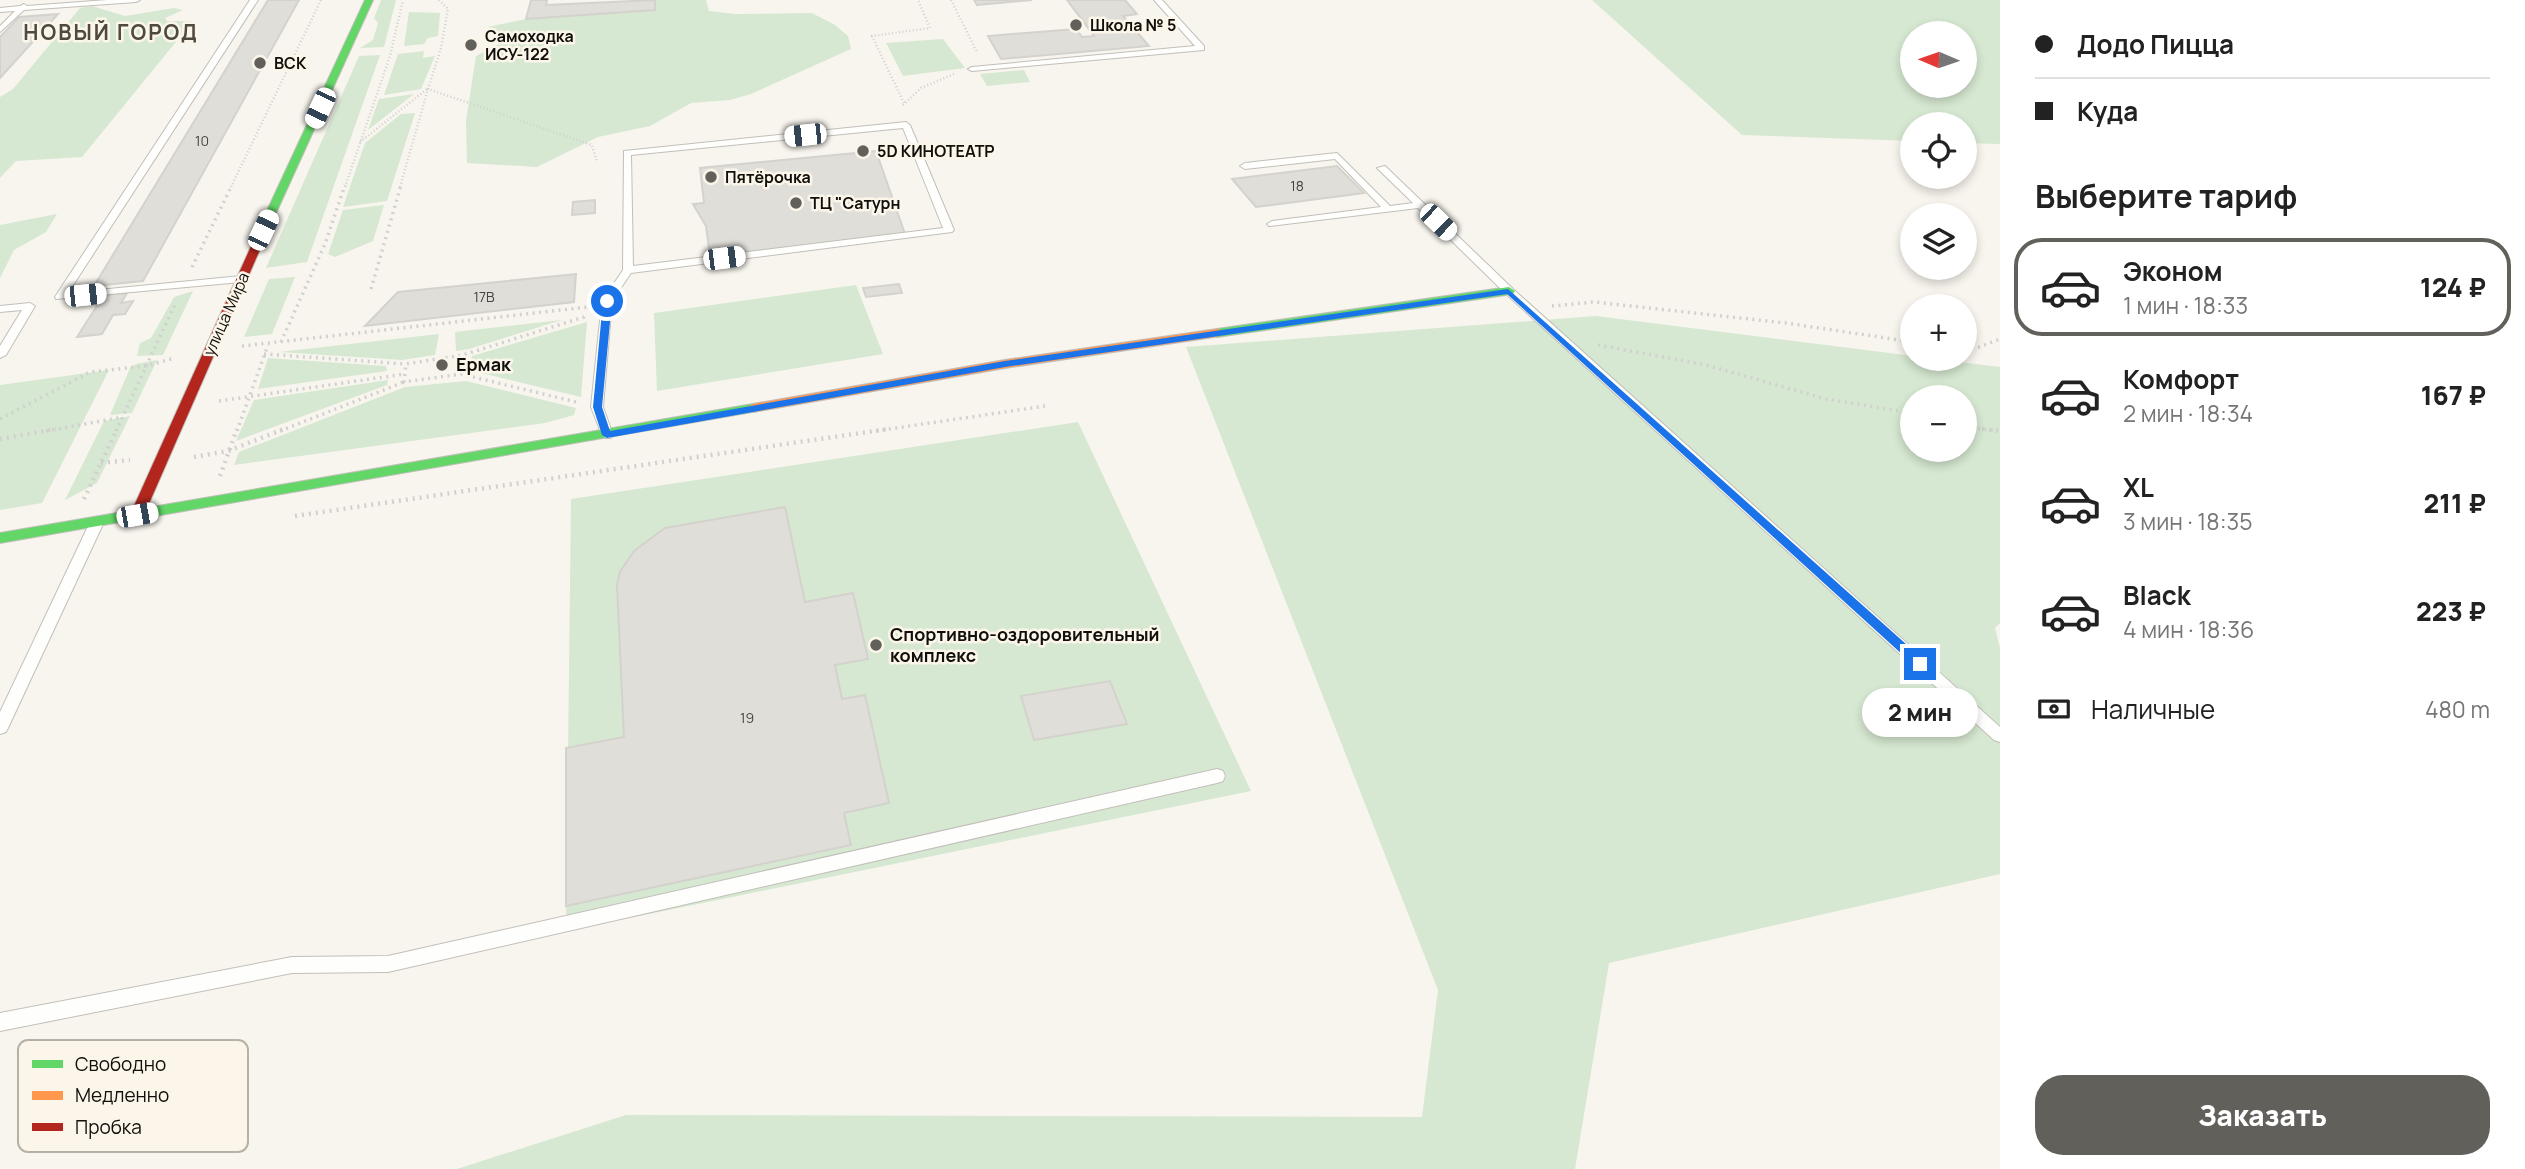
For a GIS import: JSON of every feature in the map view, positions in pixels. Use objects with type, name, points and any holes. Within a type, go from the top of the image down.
[{"type":"street","name":"улица Мира","points":[[137,515],[241,279],[369,0]]},
{"type":"street","points":[[0,538],[1005,364],[1508,291]]},
{"type":"lane","points":[[0,30],[29,0]]},
{"type":"lane","points":[[0,10],[136,0]]},
{"type":"lane","points":[[241,279],[60,298],[254,0]]},
{"type":"lane","points":[[972,69],[1201,48],[1158,0]]},
{"type":"lane","points":[[607,435],[597,407],[607,301],[628,270],[627,153],[906,125],[950,230],[628,270]]},
{"type":"lane","points":[[1245,166],[1337,156],[1388,209]]},
{"type":"lane","points":[[1382,168],[1508,291],[2000,736]]},
{"type":"lane","points":[[1272,224],[1420,205]]},
{"type":"lane","points":[[0,309],[30,306],[0,355]]},
{"type":"lane","points":[[0,729],[97,522]]},
{"type":"lane","points":[[0,1022],[292,965],[388,964],[1217,776]]},
{"type":"path","points":[[281,343],[325,244],[390,56],[402,0]]},
{"type":"path","points":[[439,0],[448,9]]},
{"type":"path","points":[[371,289],[441,48],[451,0]]},
{"type":"path","points":[[904,103],[872,36],[930,28],[918,0]]},
{"type":"path","points":[[951,0],[985,68]]},
{"type":"path","points":[[906,125],[900,111],[904,103],[933,81],[972,69]]},
{"type":"path","points":[[359,143],[428,89]]},
{"type":"path","points":[[428,89],[592,145],[597,163]]},
{"type":"path","points":[[210,348],[268,345],[585,307],[607,301]]},
{"type":"path","points":[[1538,317],[1557,304],[1594,302],[1786,323],[1900,340]]},
{"type":"path","points":[[264,354],[406,364],[463,355],[584,317],[585,307]]},
{"type":"path","points":[[1562,340],[1706,365],[1826,399],[1900,411]]},
{"type":"path","points":[[1977,346],[2000,340]]},
{"type":"path","points":[[211,501],[268,345]]},
{"type":"path","points":[[461,374],[463,355]]},
{"type":"path","points":[[404,382],[406,364]]},
{"type":"path","points":[[0,419],[90,372],[146,366]]},
{"type":"path","points":[[187,405],[405,374]]},
{"type":"path","points":[[195,457],[229,451],[404,382],[461,374],[597,407]]},
{"type":"path","points":[[292,517],[1045,406]]},
{"type":"path","points":[[0,439],[124,417]]},
{"type":"path","points":[[1977,428],[2000,431]]},
{"type":"green space","points":[[381,0],[396,0],[384,47],[360,48],[373,40],[378,23],[374,18]]},
{"type":"green space","points":[[655,0],[706,0],[709,11],[736,14],[812,13],[835,25],[848,36],[851,49],[751,94],[730,100],[691,103],[650,126],[598,137],[537,167],[467,163],[466,121],[476,56],[509,39],[488,27],[526,19],[654,10]]},
{"type":"green space","points":[[1592,0],[2000,0],[2000,144],[1977,143],[1977,112],[1900,112],[1900,141],[1742,135]]},
{"type":"green space","points":[[92,6],[125,16],[174,8],[183,10],[165,18],[167,21],[193,21],[82,157],[16,161],[0,178],[0,97],[13,89],[80,8]]},
{"type":"green space","points":[[409,12],[440,13],[438,36],[428,38],[424,44],[404,46]]},
{"type":"green space","points":[[943,39],[965,68],[903,76],[886,43]]},
{"type":"green space","points":[[424,51],[423,58],[435,56],[421,89],[384,95],[398,54]]},
{"type":"green space","points":[[380,55],[307,262],[266,268],[359,56]]},
{"type":"green space","points":[[1024,70],[1030,82],[987,86],[980,74]]},
{"type":"green space","points":[[414,94],[368,130],[379,99]]},
{"type":"green space","points":[[415,113],[387,201],[343,207],[365,143],[401,114]]},
{"type":"green space","points":[[384,205],[373,241],[335,257],[328,254],[343,210]]},
{"type":"green space","points":[[57,214],[46,232],[14,250],[0,278],[0,225]]},
{"type":"green space","points":[[295,277],[272,334],[244,337],[269,279]]},
{"type":"green space","points":[[856,285],[883,354],[657,391],[654,313]]},
{"type":"green space","points":[[193,291],[163,355],[137,356],[140,343],[151,338],[174,297]]},
{"type":"green space","points":[[1596,316],[1900,354],[1900,371],[1977,371],[1977,364],[2000,367],[2000,623],[1995,628],[2000,648],[2000,874],[1609,963],[1575,1169],[457,1169],[626,1115],[1422,1117],[1438,990],[1186,347]]},
{"type":"green space","points":[[562,320],[469,349],[456,351],[455,332]]},
{"type":"green space","points":[[587,322],[581,397],[469,370],[472,356]]},
{"type":"green space","points":[[439,334],[435,355],[402,360],[279,352]]},
{"type":"green space","points":[[268,358],[386,366],[387,371],[258,389]]},
{"type":"green space","points":[[157,360],[132,413],[110,415],[130,368],[136,364]]},
{"type":"green space","points":[[109,370],[42,503],[0,510],[0,385]]},
{"type":"green space","points":[[388,380],[387,385],[236,441],[254,400]]},
{"type":"green space","points":[[466,381],[576,408],[574,415],[545,423],[234,465],[239,452],[405,387]]},
{"type":"green space","points":[[130,416],[97,483],[65,500],[104,421]]},
{"type":"green space","name":"Спортивно-оздоровительный комплекс","points":[[1078,422],[1251,791],[566,931],[571,499]]},
{"type":"building","points":[[268,0],[299,0],[143,281],[94,286]]},
{"type":"building","points":[[531,0],[547,0],[546,5],[655,0],[655,10],[526,19]]},
{"type":"building","points":[[974,0],[1032,0],[977,5]]},
{"type":"building","points":[[1067,0],[1125,0],[1137,14],[1123,16],[1149,46],[1001,59],[988,36],[1076,29],[1082,37],[1094,36]]},
{"type":"building","points":[[58,14],[0,78],[0,37],[19,17]]},
{"type":"building","name":"ТЦ \"Сатурн","points":[[876,151],[905,234],[710,256],[706,226],[693,204],[704,203],[700,168]]},
{"type":"building","points":[[1337,166],[1364,193],[1256,207],[1232,179]]},
{"type":"building","points":[[595,200],[595,213],[572,215],[573,202]]},
{"type":"building","points":[[576,274],[574,302],[365,326],[398,292]]},
{"type":"building","points":[[899,284],[902,293],[866,297],[863,288]]},
{"type":"building","points":[[127,293],[121,303],[133,301],[125,314],[113,315],[102,334],[77,337],[104,295]]},
{"type":"building","points":[[785,507],[805,602],[853,593],[868,659],[835,665],[842,699],[865,695],[889,803],[844,813],[851,845],[566,906],[566,748],[624,737],[617,585],[620,572],[634,551],[665,528]]},
{"type":"building","points":[[1110,681],[1127,724],[1034,740],[1021,696]]},
{"type":"traffic: fast","points":[[271,213],[369,0]]},
{"type":"traffic: fast","points":[[1217,333],[1509,291]]},
{"type":"traffic: fast","points":[[0,538],[753,408]]},
{"type":"traffic: slow","points":[[753,408],[1005,364],[1217,333]]},
{"type":"traffic: jam","points":[[137,515],[271,213]]},
{"type":"place","name":"Школа № 5","points":[[1076,25]]},
{"type":"place","name":"Самоходка ИСУ-122","points":[[471,45]]},
{"type":"place","name":"ВСК","points":[[260,63]]},
{"type":"place","name":"5D КИНОТЕАТР","points":[[863,151]]},
{"type":"place","name":"Пятёрочка","points":[[711,177]]},
{"type":"place","name":"ТЦ \"Сатурн","points":[[796,203]]},
{"type":"place","name":"Ермак","points":[[442,365]]},
{"type":"place","name":"Спортивно-оздоровительный комплекс","points":[[876,645]]},
{"type":"district","name":"НОВЫЙ ГОРОД","points":[[111,33]]},
{"type":"route","points":[[607,301],[597,407],[607,435],[1005,364],[1508,291],[1920,664]]}]
